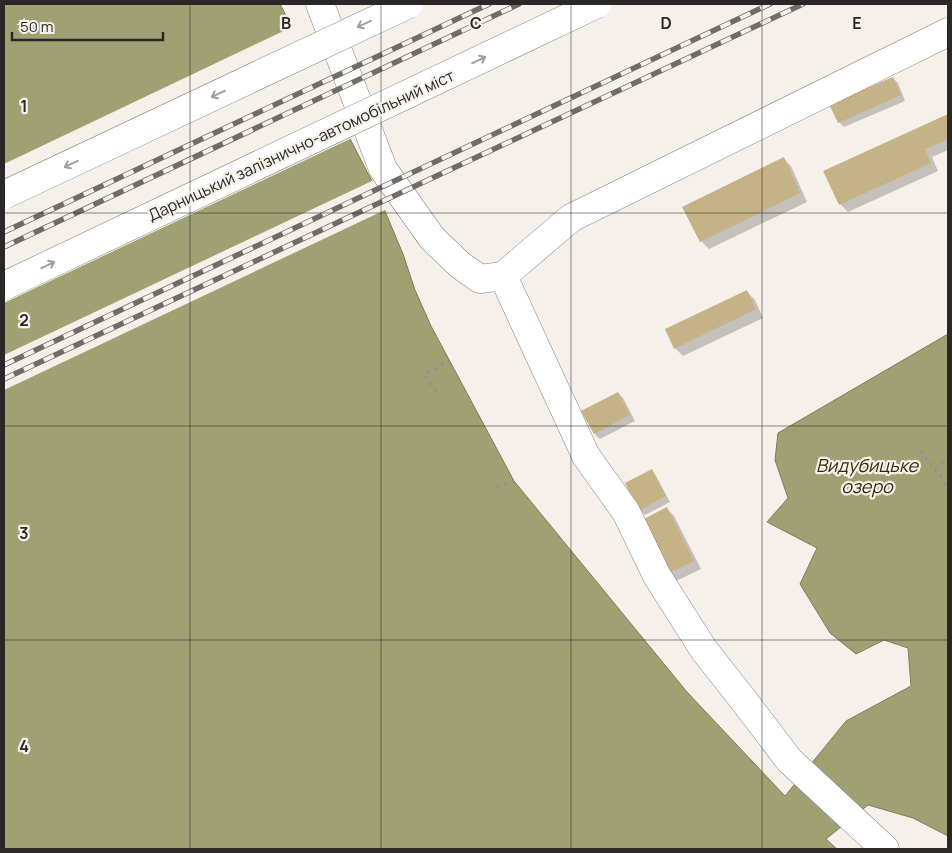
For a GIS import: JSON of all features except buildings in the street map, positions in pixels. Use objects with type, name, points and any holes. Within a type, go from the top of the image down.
[{"type":"main road","points":[[320,4],[383,169],[432,238],[460,265],[480,279],[503,276],[572,218],[948,32]]},
{"type":"main road","points":[[4,196],[409,4]]},
{"type":"main road","name":"Дарницький залізнично-автомобільний міст","points":[[4,286],[597,4]]},
{"type":"main road","points":[[503,276],[586,456],[626,512],[657,576],[704,650],[789,760],[882,846]]},
{"type":"path","points":[[436,392],[424,375],[449,361]]},
{"type":"path","points":[[920,450],[948,486]]},
{"type":"path","points":[[935,469],[948,458]]},
{"type":"path","points":[[496,487],[514,480]]},
{"type":"water","name":"Видубицьке озеро","points":[[4,4],[280,4],[374,185],[431,326],[514,481],[687,692],[785,796],[846,721],[911,686],[908,648],[884,640],[856,654],[830,633],[800,584],[817,548],[767,522],[788,498],[775,460],[778,433],[948,334],[948,836],[913,818],[868,805],[826,839],[837,849],[4,849]]},
{"type":"pier","points":[[294,26],[352,138],[4,303],[4,164]]},
{"type":"pier","points":[[374,180],[387,209],[4,390],[4,355]]},
{"type":"railway","points":[[4,232],[489,4]]},
{"type":"railway","points":[[4,247],[519,4]]},
{"type":"railway","points":[[4,365],[770,4]]},
{"type":"railway","points":[[4,379],[803,4]]}]
